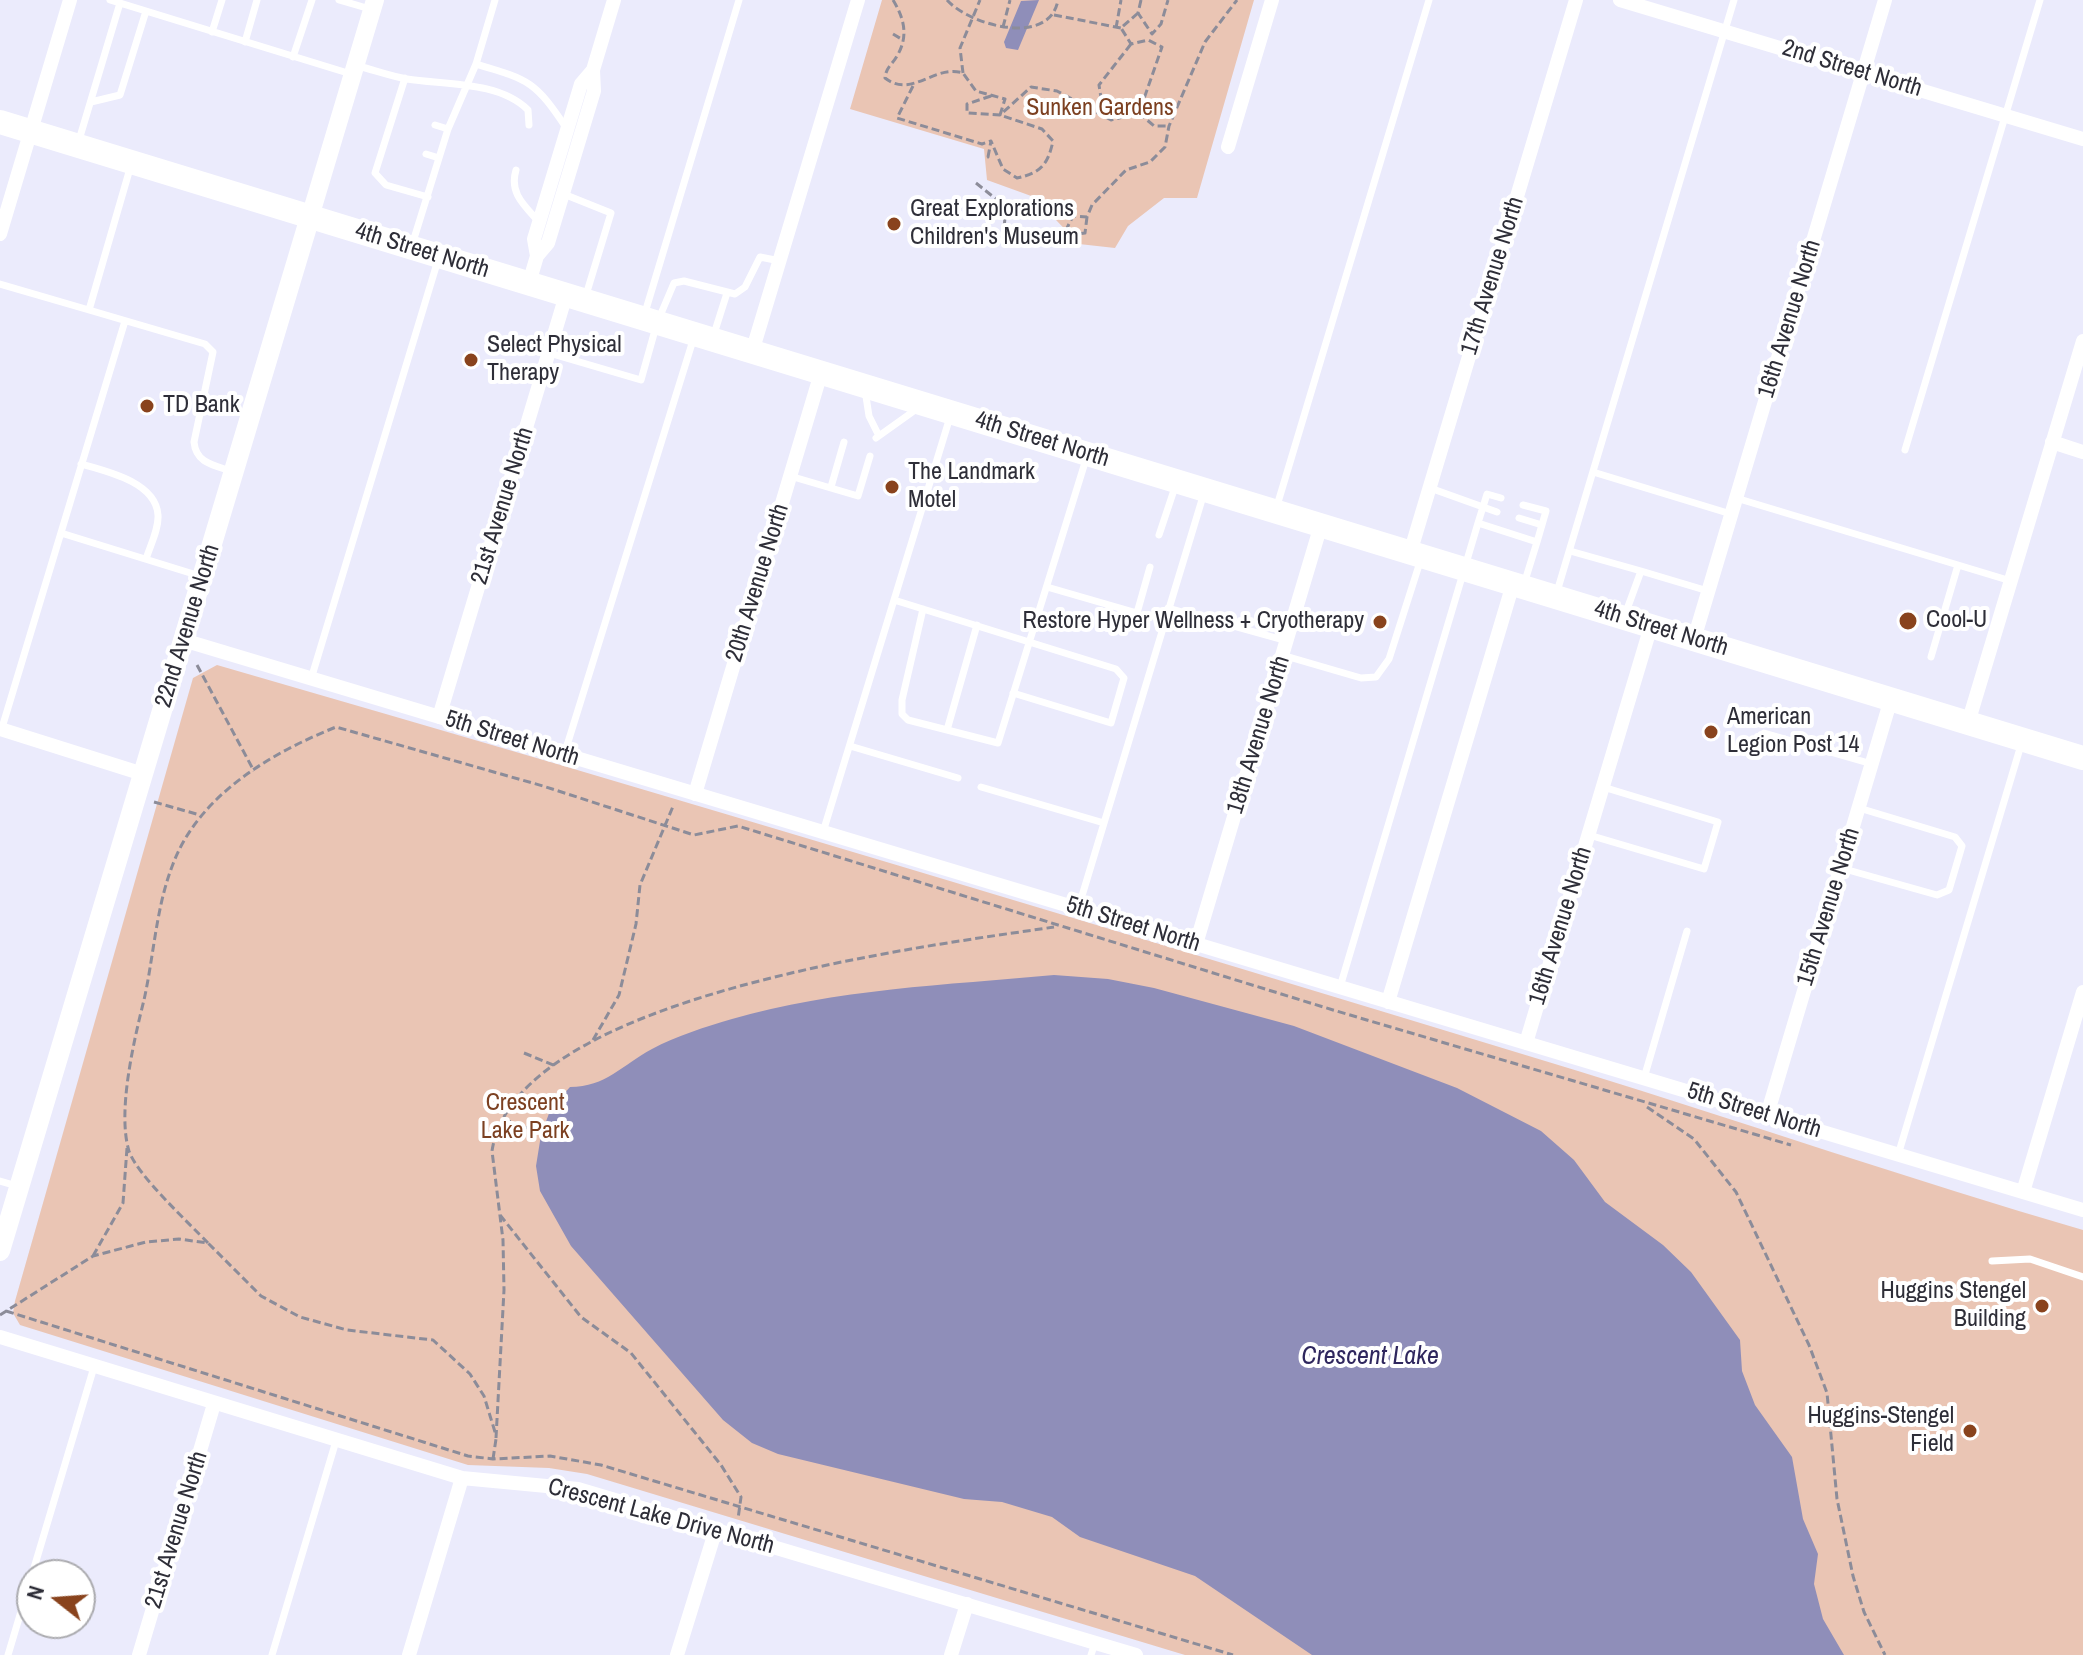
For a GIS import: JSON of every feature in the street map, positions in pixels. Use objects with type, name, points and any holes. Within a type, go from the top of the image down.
[{"type":"main road","name":"4th Street North","points":[[0,122],[2083,758]]},
{"type":"main road","name":"22nd Avenue North","points":[[0,1251],[10,1184],[136,797],[310,217]]},
{"type":"street","points":[[0,234],[70,0]]},
{"type":"street","points":[[537,256],[534,239],[539,222],[556,191],[594,91],[593,70],[614,0]]},
{"type":"street","points":[[752,352],[858,0]]},
{"type":"street","points":[[1228,147],[1272,0]]},
{"type":"street","name":"17th Avenue North","points":[[1416,554],[1430,488],[1576,0]]},
{"type":"street","name":"2nd Street North","points":[[1620,0],[2083,139]]},
{"type":"street","name":"16th Avenue North","points":[[1694,639],[1885,0]]},
{"type":"street","name":"22nd Avenue North","points":[[310,217],[374,5]]},
{"type":"street","points":[[529,283],[537,256],[548,243],[567,130],[581,84],[593,70]]},
{"type":"street","name":"21st Avenue North","points":[[439,717],[549,353],[575,298]]},
{"type":"street","points":[[1968,723],[2083,341]]},
{"type":"street","name":"20th Avenue North","points":[[687,792],[821,373]]},
{"type":"street","points":[[2052,442],[2083,452]]},
{"type":"street","name":"18th Avenue North","points":[[1196,944],[1321,525]]},
{"type":"street","points":[[1388,1002],[1518,586]]},
{"type":"street","name":"16th Avenue North","points":[[1526,1043],[1651,626]]},
{"type":"street","name":"5th Street North","points":[[183,640],[2083,1210]]},
{"type":"street","name":"15th Avenue North","points":[[1767,1115],[1891,699]]},
{"type":"street","points":[[0,731],[143,774]]},
{"type":"street","points":[[2023,1192],[2083,992]]},
{"type":"street","name":"Crescent Lake Drive North","points":[[0,1337],[462,1478],[578,1489],[967,1604],[1093,1649],[1136,1655]]},
{"type":"street","name":"21st Avenue North","points":[[139,1655],[214,1404]]},
{"type":"street","points":[[409,1655],[462,1478]]},
{"type":"street","points":[[677,1655],[716,1529]]},
{"type":"street","points":[[951,1655],[967,1604]]},
{"type":"lane","points":[[110,0],[293,57],[354,70],[465,85],[521,103],[528,110],[529,125]]},
{"type":"lane","points":[[212,32],[222,0]]},
{"type":"lane","points":[[245,42],[257,0]]},
{"type":"lane","points":[[293,57],[312,0]]},
{"type":"lane","points":[[339,0],[374,5]]},
{"type":"lane","points":[[412,247],[448,129],[476,64],[495,0]]},
{"type":"lane","points":[[549,353],[641,380],[650,320],[739,0]]},
{"type":"lane","points":[[1276,511],[1429,0]]},
{"type":"lane","points":[[1555,597],[1734,0]]},
{"type":"lane","points":[[1905,450],[2040,0]]},
{"type":"lane","points":[[78,146],[120,3]]},
{"type":"lane","points":[[91,102],[120,95],[146,11]]},
{"type":"lane","points":[[476,64],[527,79],[543,93],[567,130]]},
{"type":"lane","points":[[405,78],[375,173],[380,181],[428,197]]},
{"type":"lane","points":[[394,113],[404,116]]},
{"type":"lane","points":[[435,125],[448,129]]},
{"type":"lane","points":[[385,141],[395,144]]},
{"type":"lane","points":[[426,154],[439,158]]},
{"type":"lane","points":[[89,310],[132,163]]},
{"type":"lane","points":[[516,170],[512,183],[516,194],[539,222]]},
{"type":"lane","points":[[556,191],[611,213],[575,298]]},
{"type":"lane","points":[[311,679],[440,256]]},
{"type":"lane","points":[[650,320],[676,281],[733,295],[743,290],[760,257],[780,261]]},
{"type":"lane","points":[[0,284],[205,344],[213,352],[194,442],[195,452],[204,462],[234,471]]},
{"type":"lane","points":[[564,755],[704,337],[727,293]]},
{"type":"lane","points":[[0,731],[125,321]]},
{"type":"lane","points":[[865,386],[869,416],[877,436],[896,426],[923,404]]},
{"type":"lane","points":[[823,832],[952,413]]},
{"type":"lane","points":[[831,487],[844,442]]},
{"type":"lane","points":[[923,609],[902,700],[902,714],[908,720],[998,743],[1088,454]]},
{"type":"lane","points":[[790,476],[858,496],[870,456]]},
{"type":"lane","points":[[81,464],[138,486],[155,505],[156,527],[146,559]]},
{"type":"lane","points":[[1593,472],[1731,514]]},
{"type":"lane","points":[[1159,535],[1177,481]]},
{"type":"lane","points":[[1430,488],[1497,512]]},
{"type":"lane","points":[[1078,909],[1205,490]]},
{"type":"lane","points":[[1340,987],[1487,494],[1501,498]]},
{"type":"lane","points":[[1736,498],[2011,581]]},
{"type":"lane","points":[[1518,586],[1537,542],[1546,511],[1523,505]]},
{"type":"lane","points":[[1519,518],[1542,525]]},
{"type":"lane","points":[[1478,523],[1537,542]]},
{"type":"lane","points":[[61,533],[202,577]]},
{"type":"lane","points":[[1570,551],[1708,591]]},
{"type":"lane","points":[[1168,608],[1369,679],[1382,671],[1416,554]]},
{"type":"lane","points":[[1931,657],[1958,565]]},
{"type":"lane","points":[[1047,587],[1137,613],[1150,567]]},
{"type":"lane","points":[[1624,618],[1641,571]]},
{"type":"lane","points":[[894,600],[1116,669],[1124,678],[1111,723],[1013,693]]},
{"type":"lane","points":[[947,730],[977,625]]},
{"type":"lane","points":[[1764,733],[1872,764]]},
{"type":"lane","points":[[1898,1155],[2023,739]]},
{"type":"lane","points":[[850,746],[958,778]]},
{"type":"lane","points":[[981,787],[1104,823]]},
{"type":"lane","points":[[1588,835],[1704,869],[1718,822],[1603,787]]},
{"type":"lane","points":[[1841,868],[1937,895],[1949,890],[1962,846],[1955,837],[1859,808]]},
{"type":"lane","points":[[1644,1078],[1687,931]]},
{"type":"lane","points":[[1992,1261],[2030,1259],[2083,1277]]},
{"type":"lane","points":[[8,1655],[94,1367]]},
{"type":"lane","points":[[272,1655],[336,1441]]},
{"type":"path","points":[[893,0],[903,17],[903,40],[897,56],[886,70],[885,78],[893,84],[913,86],[940,72],[963,73]]},
{"type":"path","points":[[947,0],[975,18],[1005,27],[1048,22],[1054,15],[1058,0]]},
{"type":"path","points":[[980,0],[960,48],[963,73],[976,91],[1005,99],[1000,115]]},
{"type":"path","points":[[1005,27],[1010,0]]},
{"type":"path","points":[[1121,0],[1119,28],[1131,44]]},
{"type":"path","points":[[1141,0],[1138,13],[1147,32],[1157,32],[1168,0]]},
{"type":"path","points":[[1087,217],[1073,216],[1066,230],[1071,235],[1085,233],[1092,205],[1126,170],[1150,162],[1165,147],[1169,126],[1205,42],[1237,0]]},
{"type":"path","points":[[1054,15],[1119,28],[1138,13]]},
{"type":"path","points":[[893,34],[903,40]]},
{"type":"path","points":[[1111,120],[1102,104],[1099,85],[1131,44],[1148,40],[1162,47],[1139,113]]},
{"type":"path","points":[[913,86],[897,118],[982,144],[991,141]]},
{"type":"path","points":[[1000,115],[1031,87],[1057,91],[1111,120],[1139,113]]},
{"type":"path","points":[[991,141],[1003,169],[1017,178],[1035,174],[1049,161],[1053,141],[1042,129],[1000,115],[967,113],[967,104],[992,95]]},
{"type":"path","points":[[1139,113],[1154,126],[1169,126]]},
{"type":"path","points":[[985,154],[988,157],[991,141]]},
{"type":"path","points":[[976,183],[1006,207],[1003,239]]},
{"type":"path","points":[[183,640],[254,771]]},
{"type":"path","points":[[93,1256],[123,1203],[129,1071],[157,922],[173,863],[200,815],[254,771],[301,742],[336,727],[346,727],[604,804],[665,827],[707,835],[725,827],[738,826],[1057,927],[1644,1105],[1791,1145]]},
{"type":"path","points":[[593,1040],[619,995],[636,924],[640,885],[665,827],[687,792]]},
{"type":"path","points":[[136,797],[200,815]]},
{"type":"path","points":[[493,1459],[504,1290],[500,1215],[492,1162],[495,1137],[503,1119],[523,1094],[593,1040],[660,1009],[816,968],[1057,927]]},
{"type":"path","points":[[524,1053],[556,1066]]},
{"type":"path","points":[[1644,1105],[1694,1139],[1736,1192],[1797,1319],[1827,1393],[1837,1499],[1853,1576],[1864,1612],[1885,1655]]},
{"type":"path","points":[[503,1119],[528,1128]]},
{"type":"path","points":[[127,1140],[130,1153],[144,1172],[261,1296],[300,1317],[347,1330],[433,1340],[470,1374],[484,1396],[496,1438]]},
{"type":"path","points":[[500,1215],[581,1317],[631,1353],[652,1377],[731,1479],[742,1506]]},
{"type":"path","points":[[0,1315],[93,1256],[146,1242],[179,1239],[208,1243]]},
{"type":"green space","name":"Sunken Gardens","points":[[882,0],[1254,0],[1197,198],[1164,198],[1128,226],[1115,248],[1079,244],[1034,197],[987,180],[984,149],[850,109]]},
{"type":"green space","name":"Crescent Lake Park","points":[[217,665],[1238,968],[2083,1230],[2083,1655],[1185,1655],[587,1474],[549,1468],[468,1465],[20,1325],[13,1313],[15,1301],[193,678]]},
{"type":"water","points":[[1039,0],[1018,50],[1006,48],[1004,42],[1021,1]]},
{"type":"water","name":"Crescent Lake","points":[[1054,975],[1108,979],[1154,988],[1294,1026],[1457,1088],[1541,1131],[1574,1160],[1605,1202],[1663,1245],[1691,1272],[1740,1340],[1742,1371],[1755,1405],[1792,1457],[1803,1519],[1818,1554],[1814,1584],[1823,1619],[1844,1655],[1312,1655],[1195,1576],[1080,1537],[1052,1517],[1002,1502],[964,1499],[778,1454],[752,1443],[723,1420],[571,1246],[540,1191],[536,1166],[541,1135],[551,1108],[570,1087],[604,1079],[671,1040],[732,1019],[811,1001]]},
{"type":"place","name":"Great Explorations Children's Museum","points":[[894,224]]},
{"type":"place","name":"Select Physical Therapy","points":[[471,360]]},
{"type":"place","name":"TD Bank","points":[[147,406]]},
{"type":"place","name":"The Landmark Motel","points":[[892,487]]},
{"type":"place","name":"Cool-U","points":[[1908,621]]},
{"type":"place","name":"Restore Hyper Wellness + Cryotherapy","points":[[1380,622]]},
{"type":"place","name":"American Legion Post 14","points":[[1711,732]]},
{"type":"place","name":"Huggins Stengel Building","points":[[2042,1306]]},
{"type":"place","name":"Huggins-Stengel Field","points":[[1970,1431]]}]
